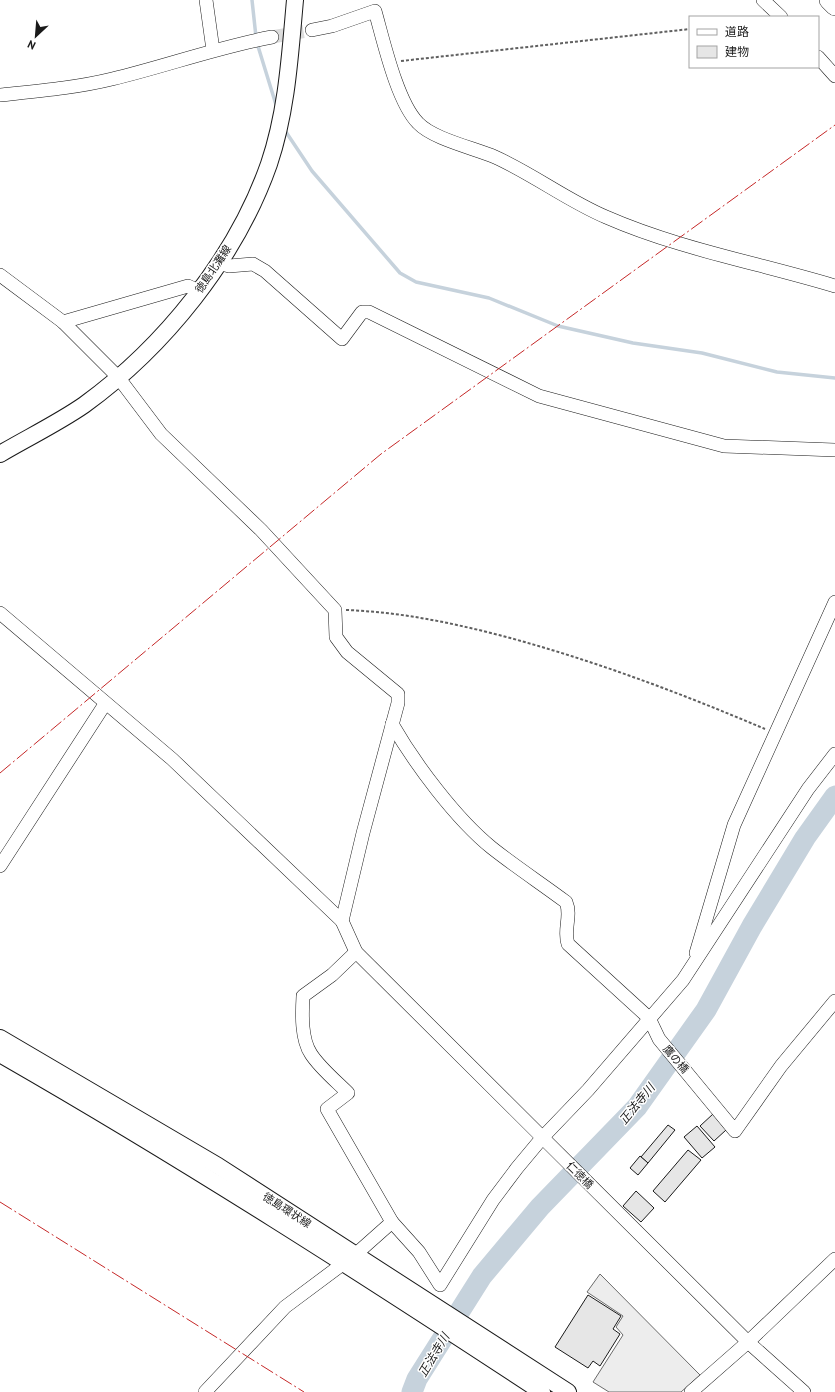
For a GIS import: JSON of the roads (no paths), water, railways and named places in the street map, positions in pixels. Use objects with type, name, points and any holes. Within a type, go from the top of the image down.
[{"type":"highway","points":[[829,0],[835,6]]},
{"type":"main road","name":"徳島北灘線","points":[[0,454],[83,405],[158,342],[199,291],[218,263],[238,232],[258,192],[276,140],[287,88],[294,0]]},
{"type":"main road","name":"徳島環状線","points":[[0,1038],[218,1166],[350,1259]]},
{"type":"main road","name":"徳島環状線","points":[[0,1054],[350,1259],[428,1307],[477,1341],[542,1392]]},
{"type":"main road","name":"徳島環状線","points":[[477,1341],[568,1392]]},
{"type":"street","points":[[206,0],[213,50]]},
{"type":"street","points":[[763,0],[780,16]]},
{"type":"street","points":[[312,30],[332,26],[375,5],[389,62],[408,110],[418,123],[428,131],[495,157],[605,217],[654,235],[835,286]]},
{"type":"street","points":[[0,95],[74,87],[113,79],[213,50],[267,38]]},
{"type":"street","points":[[819,58],[835,76]]},
{"type":"street","points":[[218,263],[229,266],[253,264],[265,272],[342,339],[362,312],[369,312],[539,396],[724,446],[835,450]]},
{"type":"street","points":[[0,276],[63,322],[118,377],[161,434],[261,530],[335,610],[336,638],[347,652],[398,694],[398,703],[342,921]]},
{"type":"street","points":[[63,322],[188,286],[199,291]]},
{"type":"street","points":[[692,966],[734,825],[835,602]]},
{"type":"street","points":[[0,613],[105,704],[172,759],[342,921],[356,952],[332,975],[303,996],[302,1015],[305,1039],[311,1054],[348,1093],[327,1109],[392,1222],[419,1252],[440,1285]]},
{"type":"street","points":[[0,866],[105,704]]},
{"type":"street","points":[[392,724],[406,748],[459,816],[491,847],[566,902],[570,911],[566,936],[568,944],[649,1018]]},
{"type":"street","points":[[428,1307],[493,1200],[542,1138],[588,1090],[683,980],[808,789],[835,754]]},
{"type":"street","name":"仁徳橋","points":[[356,952],[748,1342],[804,1392]]},
{"type":"street","name":"鷹の橋","points":[[649,1018],[659,1039],[693,1078],[735,1131],[781,1066],[835,1001]]},
{"type":"street","points":[[205,1392],[285,1307],[350,1259],[392,1222]]},
{"type":"street","points":[[691,1392],[748,1342],[835,1259]]},
{"type":"waterway","points":[[252,0],[256,37]]},
{"type":"waterway","points":[[257,43],[277,108]]},
{"type":"waterway","points":[[284,129],[312,171],[400,273],[416,282],[489,298],[558,326],[633,343],[702,353],[777,372],[835,378]]},
{"type":"waterway","name":"正法寺川","points":[[412,1392],[417,1379],[482,1276],[540,1207],[637,1107],[706,1010],[752,926],[805,838],[835,796]]},
{"type":"tunnel","points":[[272,37],[312,30]]}]
